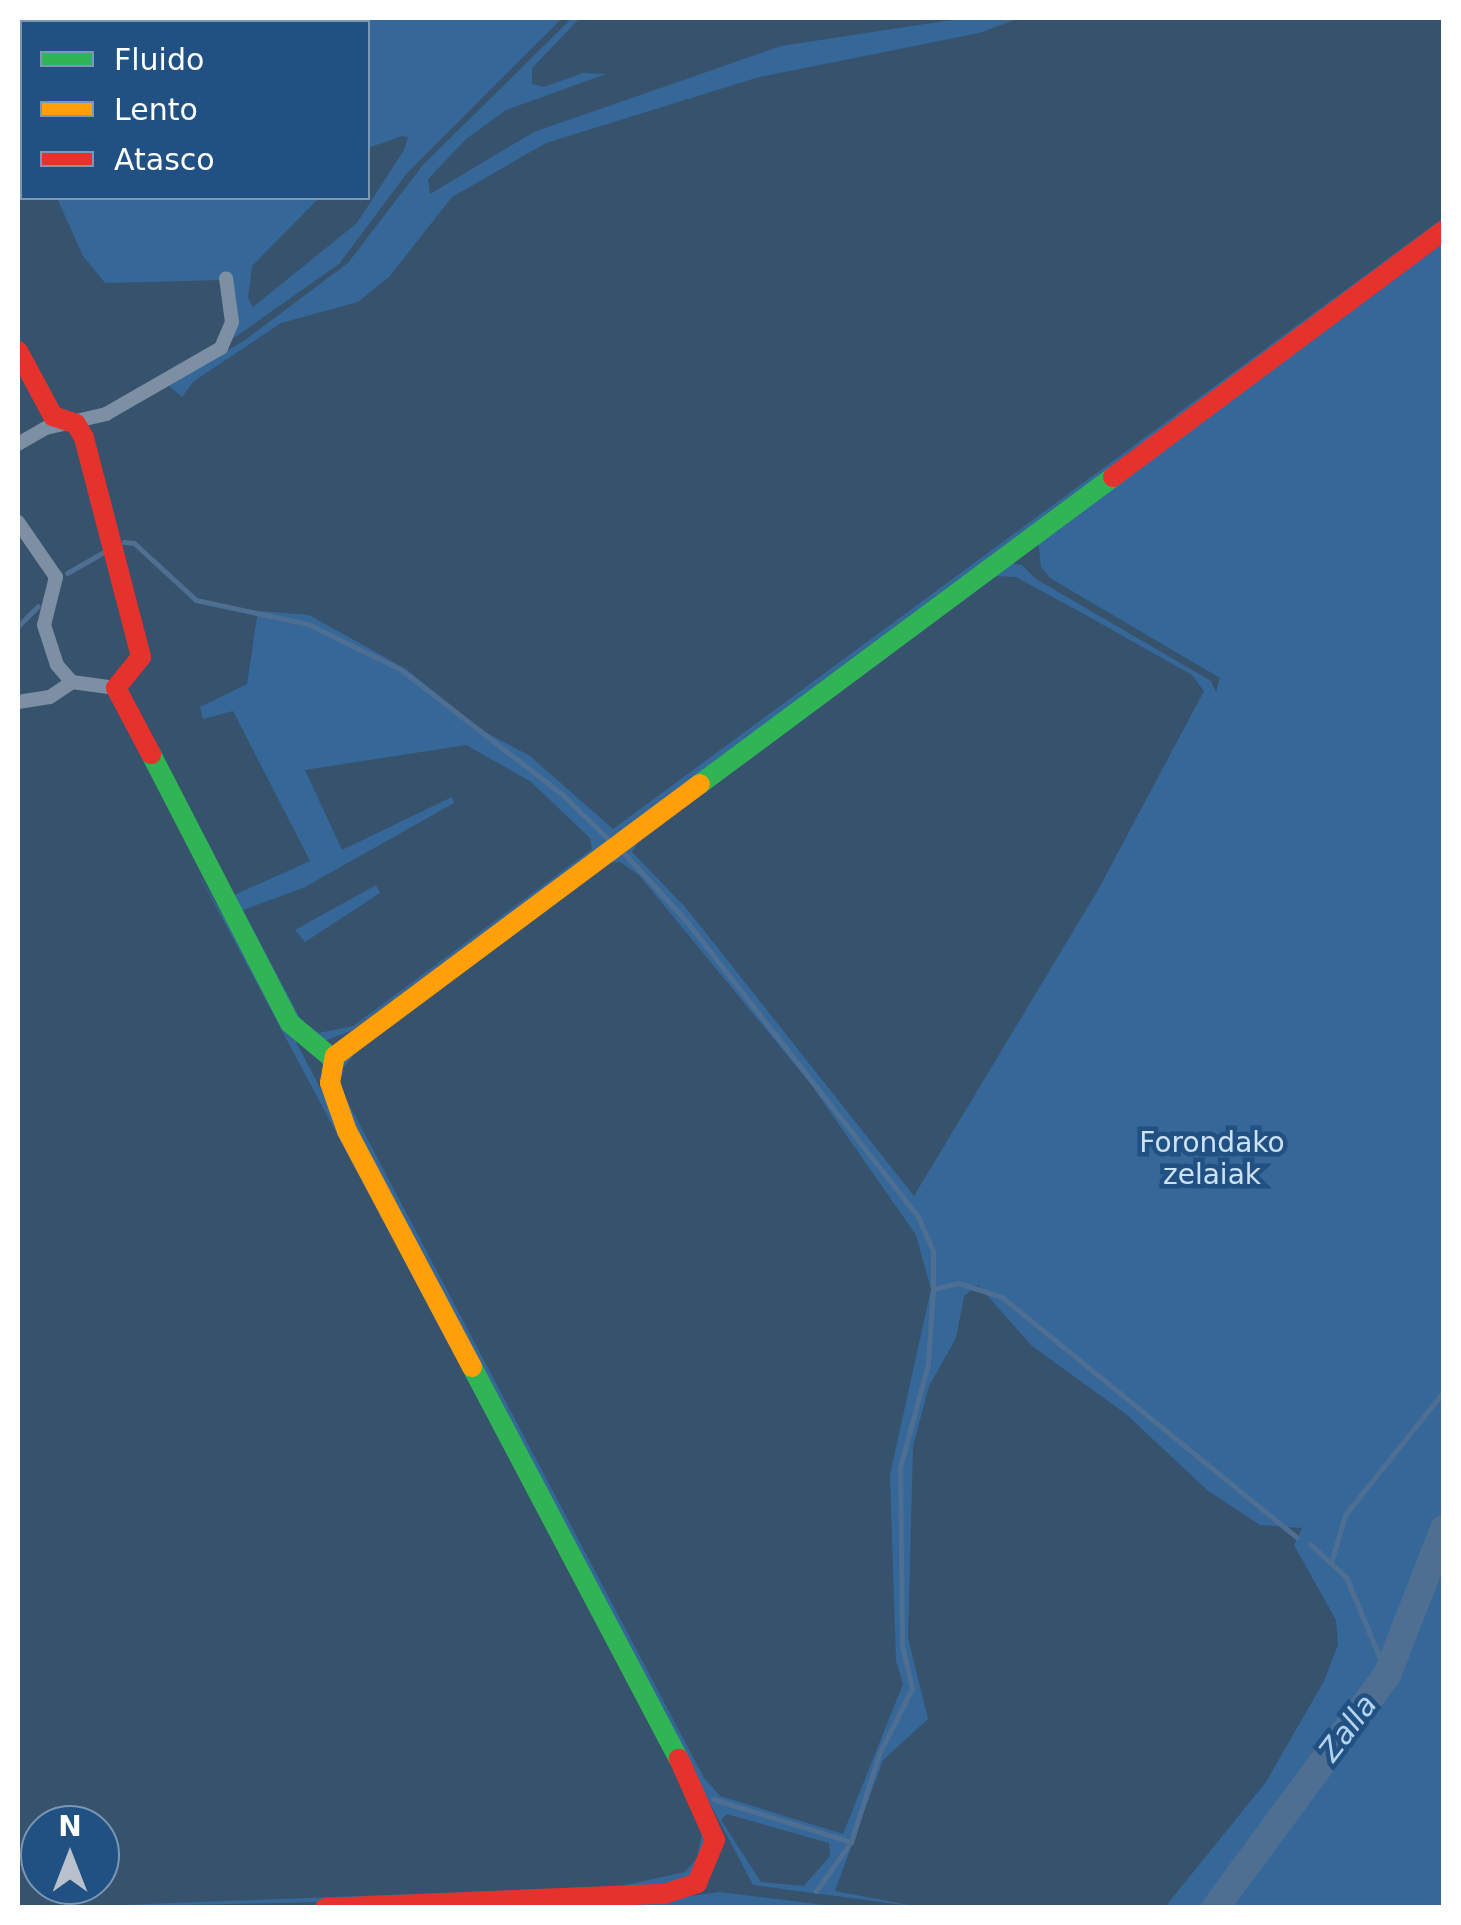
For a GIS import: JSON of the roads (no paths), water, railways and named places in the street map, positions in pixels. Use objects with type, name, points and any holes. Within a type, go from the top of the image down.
[{"type":"street","points":[[325,1908],[664,1894],[697,1882],[715,1840],[674,1748],[333,1101],[334,1060],[342,1046],[1444,230]]},
{"type":"street","points":[[18,444],[46,428],[106,414],[221,348],[232,322],[226,278]]},
{"type":"street","points":[[18,351],[53,416],[76,424]]},
{"type":"street","points":[[76,424],[137,630],[141,658],[116,688]]},
{"type":"street","points":[[18,522],[56,576],[44,626],[57,665],[72,682],[116,688]]},
{"type":"street","points":[[18,702],[50,697],[72,682]]},
{"type":"street","points":[[116,688],[290,1023],[334,1060]]},
{"type":"waterway","points":[[124,542],[134,543],[196,600],[308,624],[400,669],[563,795],[608,839]]},
{"type":"waterway","points":[[67,573],[104,552]]},
{"type":"waterway","points":[[18,626],[38,606]]},
{"type":"waterway","points":[[622,851],[687,922],[918,1217],[933,1251],[933,1289],[958,1283],[1002,1297],[1296,1537]]},
{"type":"waterway","points":[[816,1891],[851,1842],[879,1754],[912,1688],[902,1646],[900,1467],[928,1364],[933,1289]]},
{"type":"waterway","points":[[1331,1563],[1345,1515],[1444,1391]]},
{"type":"waterway","name":"Zalla","points":[[1215,1908],[1387,1675],[1444,1529]]},
{"type":"waterway","points":[[1310,1544],[1346,1577],[1387,1675]]},
{"type":"waterway","points":[[713,1799],[851,1842]]},
{"type":"park label","name":"Forondako zelaiak","points":[[1212,1159]]}]
